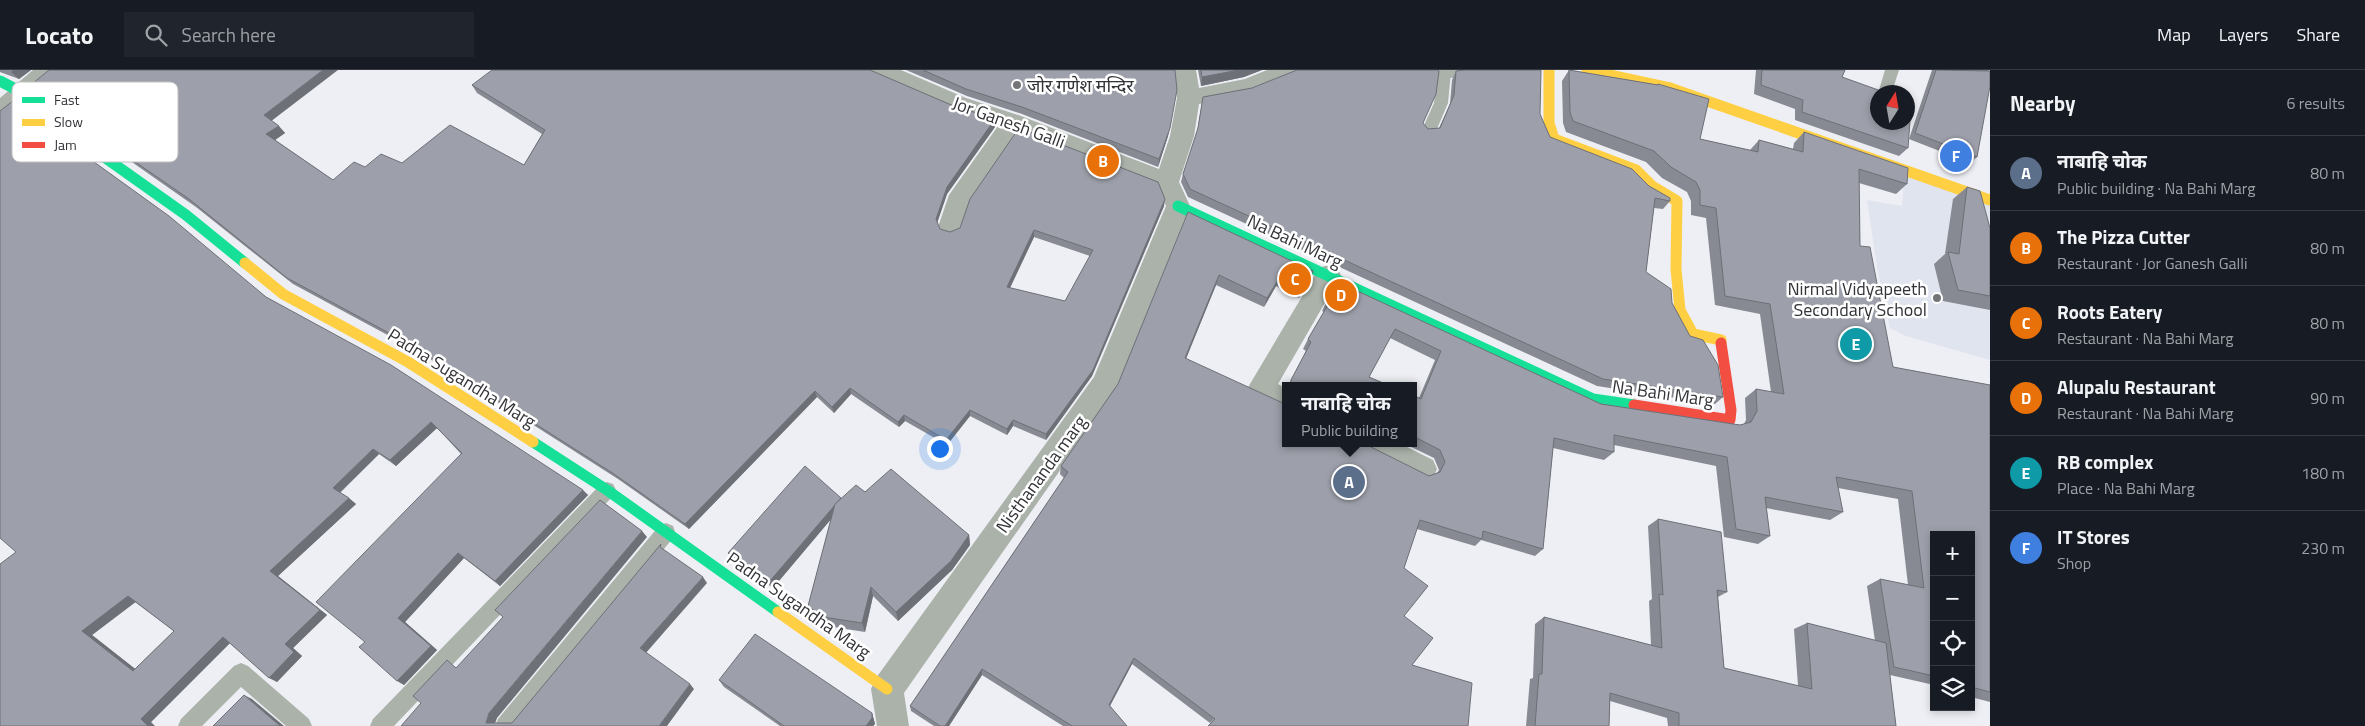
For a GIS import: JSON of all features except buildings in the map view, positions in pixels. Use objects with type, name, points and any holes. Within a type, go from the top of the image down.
[{"type":"street","points":[[35,82],[48,70]]},
{"type":"street","name":"Jor Ganesh Galli","points":[[880,70],[958,104],[1013,122],[1173,194]]},
{"type":"street","name":"Nisthananda marg","points":[[887,689],[1105,384],[1173,194],[1189,98],[1185,70]]},
{"type":"street","points":[[1189,98],[1248,87],[1288,70]]},
{"type":"street","name":"Na Bahi Marg","points":[[1173,194],[1328,275],[1593,399],[1730,420],[1731,410],[1721,340],[1693,334],[1680,310],[1676,269],[1677,201],[1652,186],[1636,170],[1554,139],[1549,123],[1549,70]]},
{"type":"street","points":[[1587,70],[1670,88],[1990,200]]},
{"type":"street","name":"Padna Sugandha Marg","points":[[0,81],[12,87]]},
{"type":"street","points":[[0,111],[12,102]]},
{"type":"street","points":[[950,227],[958,202],[1013,122]]},
{"type":"street","name":"Padna Sugandha Marg","points":[[111,162],[186,215],[283,294],[408,362],[607,490],[887,689]]},
{"type":"street","points":[[1282,400],[1261,389],[1328,275]]},
{"type":"street","points":[[1379,447],[1423,468]]},
{"type":"street","points":[[887,689],[893,726]]},
{"type":"lane","points":[[1888,85],[1892,70]]},
{"type":"lane","points":[[1429,132],[1440,103],[1445,71]]},
{"type":"lane","points":[[380,726],[607,490]]},
{"type":"lane","points":[[505,726],[666,532]]},
{"type":"lane","points":[[188,726],[241,673],[302,726]]},
{"type":"shaded area","name":"Nirmal Vidyapeeth Secondary School","points":[[1904,176],[1990,203],[1990,360],[1906,336],[1890,328],[1877,267],[1867,200],[1902,206]]},
{"type":"traffic: fast","points":[[0,81],[12,87]]},
{"type":"traffic: fast","points":[[111,162],[186,215],[245,263]]},
{"type":"traffic: fast","points":[[1178,206],[1593,399],[1634,405]]},
{"type":"traffic: fast","points":[[533,442],[607,490],[778,612]]},
{"type":"traffic: slow","points":[[1549,70],[1549,123],[1554,139],[1636,170],[1652,186],[1677,201],[1676,269],[1680,310],[1693,334],[1721,340],[1721,343]]},
{"type":"traffic: slow","points":[[1587,70],[1670,88],[1990,200]]},
{"type":"traffic: slow","points":[[245,263],[283,294],[408,362],[533,442]]},
{"type":"traffic: slow","points":[[778,612],[887,689]]},
{"type":"traffic: jam","points":[[1634,405],[1730,420],[1731,410],[1721,343]]},
{"type":"place","name":"जोर गणेश मन्दिर","points":[[1017,85]]},
{"type":"place","name":"IT Stores","points":[[1956,156]]},
{"type":"place","name":"The Pizza Cutter","points":[[1103,161]]},
{"type":"place","name":"Roots Eatery","points":[[1295,279]]},
{"type":"place","name":"Alupalu Restaurant","points":[[1341,295]]},
{"type":"place","name":"Nirmal Vidyapeeth Secondary School","points":[[1937,298]]},
{"type":"place","name":"RB complex","points":[[1856,344]]},
{"type":"place","name":"नाबाहि चोक","points":[[1349,482]]}]
